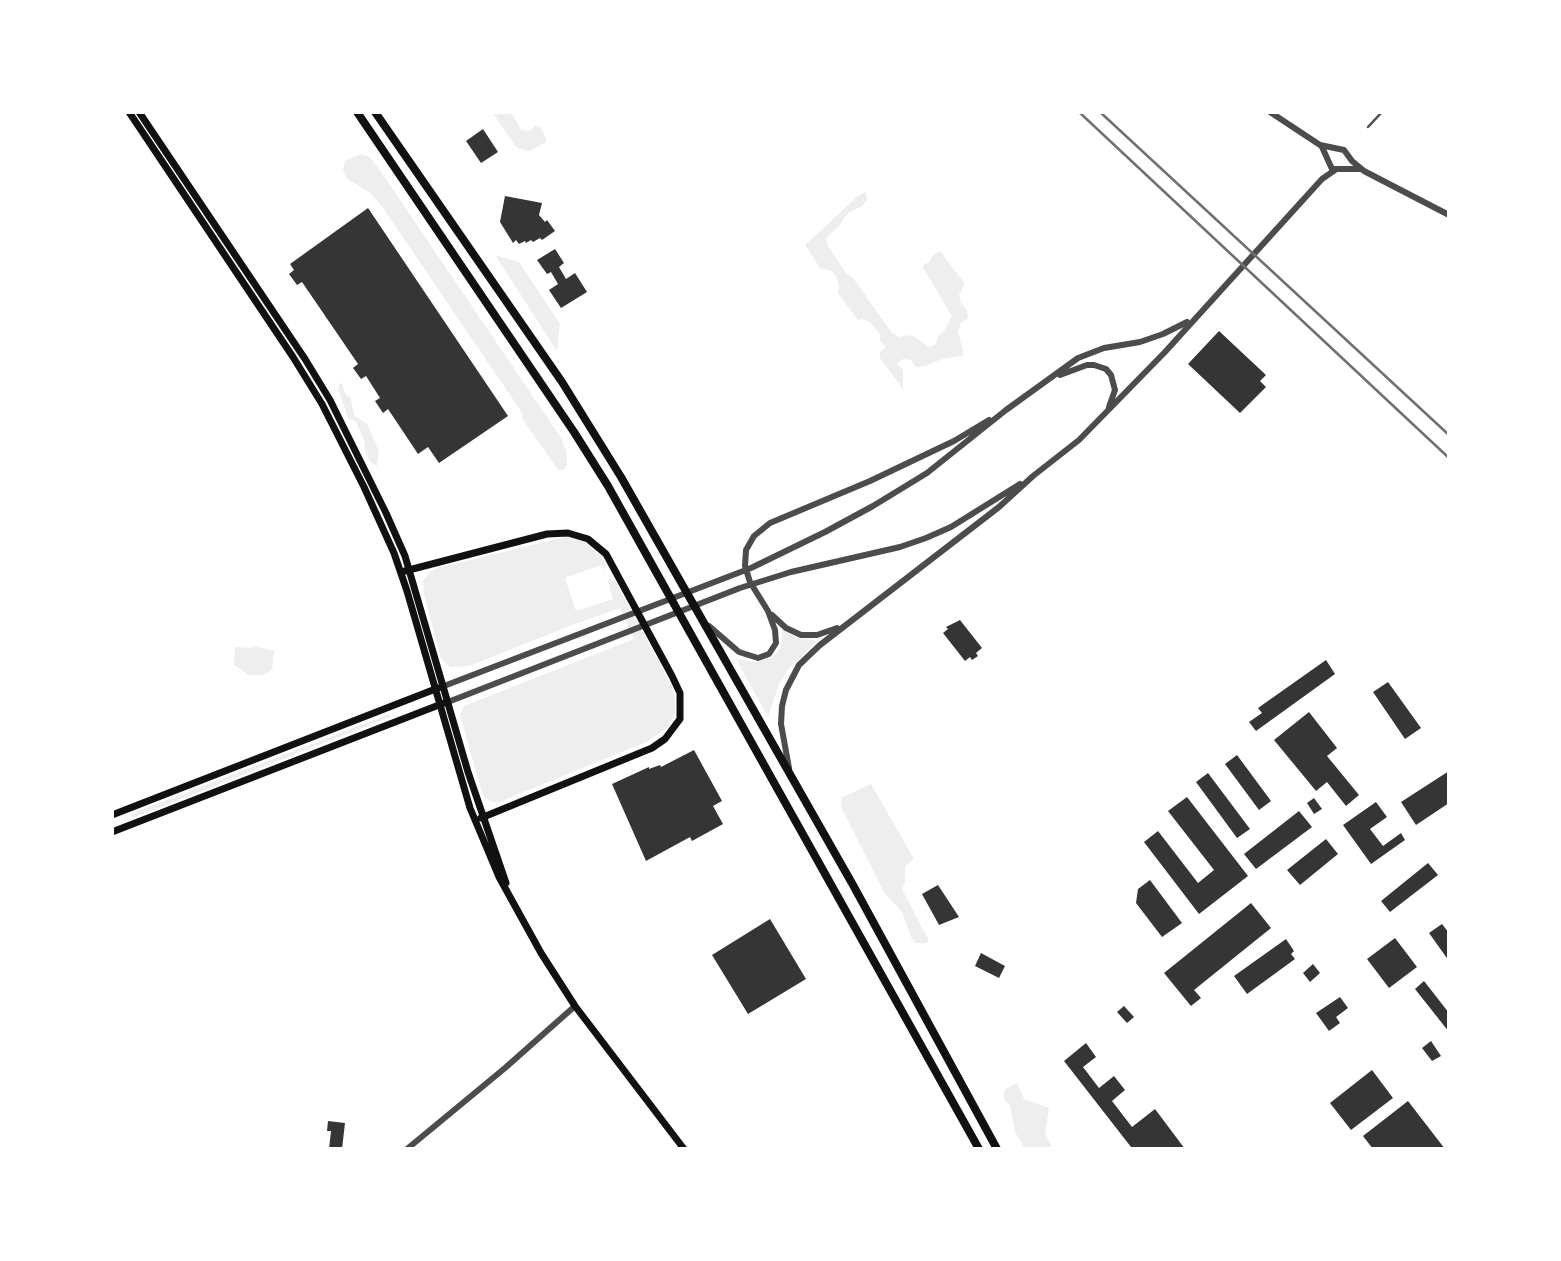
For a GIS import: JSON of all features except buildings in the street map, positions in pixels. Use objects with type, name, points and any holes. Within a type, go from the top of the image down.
[{"type":"highway","points":[[357,112],[608,486],[979,1149]]},
{"type":"highway","points":[[375,112],[579,409],[635,501],[853,885],[997,1149]]},
{"type":"main road","points":[[129,112],[265,313],[322,404],[364,487],[400,572],[440,687]]},
{"type":"main road","points":[[139,112],[256,283],[330,400],[390,522],[409,570],[474,821],[493,865],[541,953],[575,1006],[684,1149]]},
{"type":"main road","points":[[400,572],[547,534],[568,533],[588,538],[606,554],[680,694],[680,719],[665,739],[652,748],[474,821]]},
{"type":"main road","points":[[112,815],[440,687]]},
{"type":"main road","points":[[444,703],[509,893]]},
{"type":"main road","points":[[112,832],[444,703]]},
{"type":"street","points":[[1270,112],[1320,145],[1344,150],[1357,167],[1449,215]]},
{"type":"street","points":[[1320,145],[1328,162],[1339,170],[1352,168],[1364,171]]},
{"type":"street","points":[[1322,179],[1331,151],[1338,149]]},
{"type":"street","points":[[793,780],[781,724],[786,690],[799,665],[820,645],[999,507],[1079,440],[1322,179],[1349,162],[1348,156]]},
{"type":"street","points":[[440,687],[783,553],[873,506],[927,473],[1078,358],[1104,348],[1163,334],[1197,314]]},
{"type":"street","points":[[1042,384],[1077,367],[1101,366],[1111,375],[1115,390],[1115,397],[1103,417]]},
{"type":"street","points":[[701,620],[739,652],[758,658],[769,654],[776,643],[775,630],[768,611],[750,582],[744,558],[748,543],[763,528],[954,441],[1006,411]]},
{"type":"street","points":[[444,703],[740,587],[926,538],[951,527],[1033,476]]},
{"type":"street","points":[[768,611],[786,628],[801,635],[817,635],[846,625]]},
{"type":"street","points":[[407,1149],[575,1006]]},
{"type":"lane","points":[[1368,127],[1382,112]]},
{"type":"shaded area","points":[[492,112],[511,112],[521,130],[529,131],[536,126],[540,127],[546,142],[530,151],[517,148]]},
{"type":"shaded area","points":[[360,154],[370,157],[390,185],[561,438],[566,451],[567,465],[564,470],[558,470],[522,418],[523,414],[381,205],[369,192],[346,178],[343,169],[345,161]]},
{"type":"shaded area","points":[[866,192],[867,200],[862,206],[848,213],[826,238],[828,246],[846,273],[853,278],[892,333],[899,337],[915,337],[929,347],[936,344],[938,336],[952,316],[922,266],[929,262],[933,255],[940,251],[965,284],[959,295],[968,318],[961,323],[958,331],[964,355],[916,367],[911,360],[903,359],[897,364],[903,370],[903,389],[880,358],[880,352],[886,347],[880,341],[880,334],[869,322],[858,320],[838,293],[837,278],[832,271],[820,268],[805,245],[857,197]]},
{"type":"shaded area","points":[[495,255],[519,262],[560,324],[557,351]]},
{"type":"shaded area","points":[[342,383],[345,394],[350,397],[355,416],[367,424],[379,451],[377,466],[370,462],[356,422],[348,418],[338,389]]},
{"type":"shaded area","points":[[565,537],[591,546],[606,563],[604,570],[601,565],[565,578],[576,611],[613,599],[607,579],[615,581],[672,686],[675,714],[667,728],[646,742],[502,801],[493,802],[482,793],[460,715],[464,706],[634,639],[620,608],[469,666],[450,667],[441,659],[424,595],[423,581],[437,568]]},
{"type":"shaded area","points":[[782,629],[797,638],[816,642],[789,668],[779,684],[768,717],[736,659],[757,662],[771,658],[781,648]]},
{"type":"shaded area","points":[[253,646],[274,651],[272,670],[263,675],[249,675],[234,665],[235,647]]},
{"type":"shaded area","points":[[389,714],[390,717],[133,818],[131,814]]},
{"type":"shaded area","points":[[871,784],[914,859],[905,866],[905,883],[902,889],[929,941],[925,943],[916,943],[912,939],[902,912],[885,894],[842,809],[841,798]]},
{"type":"shaded area","points":[[1017,1083],[1024,1099],[1049,1108],[1045,1133],[1053,1149],[1025,1149],[1015,1132],[1010,1106],[1004,1099],[1004,1090]]},
{"type":"railway","points":[[1079,112],[1449,458]]},
{"type":"railway","points":[[1100,112],[1449,435]]}]
